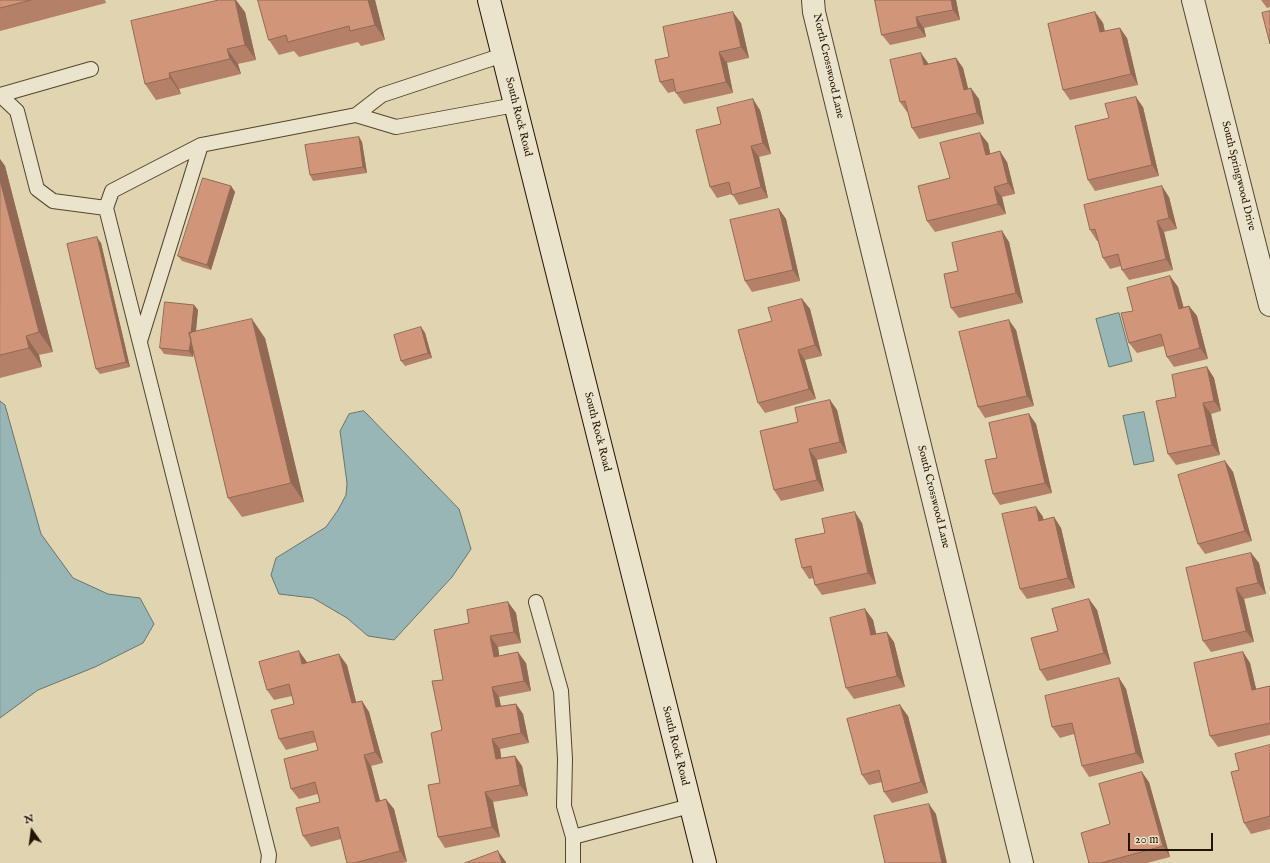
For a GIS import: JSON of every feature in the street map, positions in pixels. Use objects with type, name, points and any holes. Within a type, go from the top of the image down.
[{"type":"street","name":"South Rock Road","points":[[489,0],[705,863]]},
{"type":"street","name":"North Crosswood Lane","points":[[814,0],[814,12],[843,131]]},
{"type":"street","name":"South Springwood Drive","points":[[1193,0],[1270,305]]},
{"type":"street","name":"South Crosswood Lane","points":[[843,131],[1022,863]]},
{"type":"lane","points":[[356,115],[382,95],[503,55]]},
{"type":"lane","points":[[0,95],[91,69]]},
{"type":"lane","points":[[0,95],[17,111],[37,189],[53,201],[106,208]]},
{"type":"lane","points":[[268,863],[269,855],[106,208],[112,191],[200,145],[356,115],[396,126],[515,105]]},
{"type":"lane","points":[[140,341],[200,145]]},
{"type":"lane","points":[[536,602],[561,691],[564,759],[564,806],[573,837],[573,863]]},
{"type":"lane","points":[[573,837],[690,806]]},
{"type":"water","points":[[1119,313],[1132,361],[1109,367],[1096,319]]},
{"type":"water","points":[[0,401],[5,405],[41,534],[73,578],[108,594],[140,598],[154,624],[143,643],[95,667],[38,690],[0,718]]},
{"type":"water","points":[[364,411],[459,509],[471,549],[452,577],[394,640],[368,636],[347,618],[313,598],[279,594],[271,575],[276,558],[326,527],[338,510],[346,495],[347,483],[340,431],[349,414]]},
{"type":"water","points":[[1144,412],[1154,461],[1134,465],[1123,416]]},
{"type":"building","points":[[0,0],[31,0],[0,8]]},
{"type":"building","points":[[219,0],[235,0],[245,45],[227,49],[230,59],[169,73],[170,78],[145,84],[131,21]]},
{"type":"building","points":[[258,0],[368,0],[375,25],[350,31],[349,26],[288,42],[286,35],[269,40]]},
{"type":"building","points":[[875,0],[951,0],[953,10],[916,17],[918,27],[882,35]]},
{"type":"building","points":[[1270,11],[1270,44],[1262,13]]},
{"type":"building","points":[[733,12],[741,47],[719,52],[726,82],[676,93],[673,79],[660,82],[655,60],[669,57],[663,27]]},
{"type":"building","points":[[1095,12],[1100,32],[1120,28],[1131,74],[1063,90],[1048,24]]},
{"type":"building","points":[[921,53],[924,65],[956,58],[964,90],[971,88],[977,113],[912,128],[905,101],[900,102],[890,60]]},
{"type":"building","points":[[1136,97],[1152,165],[1088,180],[1075,126],[1109,118],[1105,104]]},
{"type":"building","points":[[753,99],[763,143],[751,146],[761,187],[732,195],[729,182],[710,187],[696,130],[721,124],[717,108]]},
{"type":"building","points":[[980,133],[986,155],[1000,151],[1008,183],[994,187],[998,204],[927,221],[918,186],[950,178],[940,143]]},
{"type":"building","points":[[359,137],[363,167],[310,175],[305,145]]},
{"type":"building","points":[[203,178],[231,186],[207,265],[178,256]]},
{"type":"building","points":[[0,180],[39,332],[26,336],[29,348],[0,355]]},
{"type":"building","points":[[1162,186],[1169,218],[1157,221],[1166,259],[1122,270],[1118,254],[1103,258],[1095,229],[1090,230],[1084,205]]},
{"type":"building","points":[[779,209],[793,270],[745,281],[730,220]]},
{"type":"building","points":[[1002,231],[1016,293],[951,308],[944,274],[958,271],[952,243]]},
{"type":"building","points":[[97,237],[126,362],[96,369],[67,244]]},
{"type":"building","points":[[1170,276],[1179,309],[1189,306],[1200,348],[1167,357],[1161,334],[1129,343],[1121,313],[1133,311],[1127,288]]},
{"type":"building","points":[[802,299],[815,345],[798,350],[809,389],[758,403],[738,330],[772,321],[768,308]]},
{"type":"building","points":[[165,302],[194,305],[191,333],[189,333],[191,339],[189,351],[160,348]]},
{"type":"building","points":[[252,319],[291,483],[228,498],[189,333]]},
{"type":"building","points":[[1009,320],[1027,396],[978,407],[959,332]]},
{"type":"building","points":[[421,327],[428,353],[401,361],[394,335]]},
{"type":"building","points":[[1207,367],[1214,401],[1203,403],[1212,445],[1168,454],[1156,401],[1176,397],[1172,375]]},
{"type":"building","points":[[830,400],[840,442],[809,449],[817,480],[774,490],[760,431],[798,422],[795,408]]},
{"type":"building","points":[[1029,414],[1045,483],[993,494],[985,460],[997,458],[989,423]]},
{"type":"building","points":[[1225,461],[1245,531],[1198,544],[1178,475]]},
{"type":"building","points":[[1036,507],[1039,521],[1054,517],[1068,578],[1020,589],[1002,514]]},
{"type":"building","points":[[855,512],[868,573],[815,585],[811,566],[802,568],[795,539],[825,533],[822,519]]},
{"type":"building","points":[[1251,553],[1258,583],[1236,588],[1246,631],[1203,641],[1186,568]]},
{"type":"building","points":[[1089,599],[1104,653],[1040,670],[1031,638],[1058,631],[1052,609]]},
{"type":"building","points":[[508,602],[514,632],[490,636],[494,657],[518,652],[524,681],[492,687],[496,707],[516,704],[521,733],[492,739],[496,759],[515,756],[520,785],[485,792],[492,827],[438,837],[428,785],[440,783],[431,733],[442,730],[432,681],[443,680],[434,630],[469,623],[467,610]]},
{"type":"building","points":[[865,609],[871,635],[887,632],[897,676],[846,688],[830,618]]},
{"type":"building","points":[[299,651],[302,664],[339,654],[352,703],[362,701],[375,752],[364,755],[376,802],[386,799],[400,851],[354,863],[347,863],[338,827],[303,836],[296,808],[320,802],[315,782],[291,789],[284,759],[318,750],[313,731],[279,739],[271,710],[294,704],[289,684],[267,690],[259,662]]},
{"type":"building","points":[[1243,652],[1252,690],[1270,686],[1270,723],[1210,736],[1194,663]]},
{"type":"building","points":[[1119,678],[1136,753],[1082,766],[1072,723],[1052,727],[1045,696]]},
{"type":"building","points":[[900,705],[921,782],[884,792],[879,770],[862,775],[847,719]]},
{"type":"building","points":[[1270,745],[1270,816],[1244,823],[1231,772],[1239,770],[1235,754]]},
{"type":"building","points":[[1142,772],[1163,846],[1101,863],[1089,863],[1081,833],[1110,824],[1099,784]]},
{"type":"building","points":[[929,804],[942,863],[885,863],[874,816]]},
{"type":"building","points":[[498,851],[502,863],[465,863]]}]
